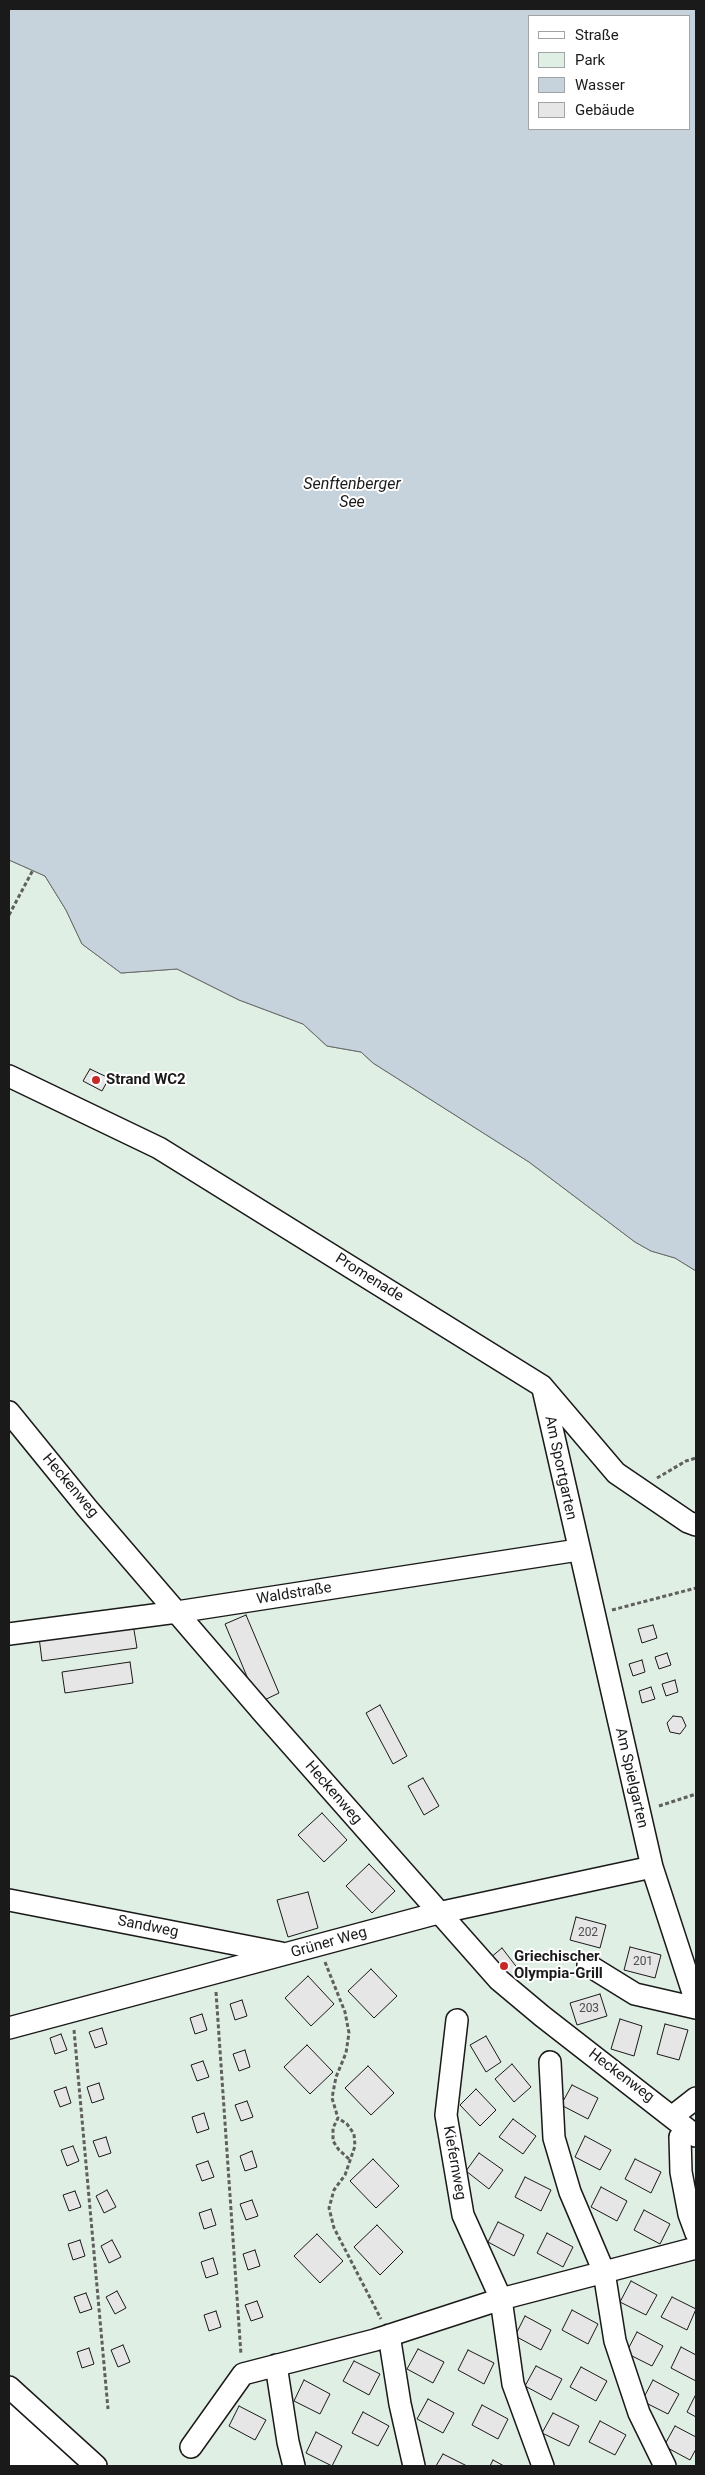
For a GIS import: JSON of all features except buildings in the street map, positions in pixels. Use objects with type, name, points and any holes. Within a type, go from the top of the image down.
[{"type":"street","name":"Promenade","points":[[9,1076],[159,1148],[542,1386],[616,1473],[688,1522],[696,1525]]},
{"type":"street","name":"Am Sportgarten","points":[[542,1386],[578,1550]]},
{"type":"street","name":"Heckenweg","points":[[9,1412],[177,1612],[438,1913],[499,1980],[542,2016],[673,2116],[688,2136]]},
{"type":"street","name":"Waldstraße","points":[[9,1634],[177,1612],[578,1550]]},
{"type":"street","name":"Am Spielgarten","points":[[578,1550],[652,1867],[696,2002]]},
{"type":"street","name":"Grüner Weg","points":[[9,2028],[438,1913],[652,1867]]},
{"type":"street","name":"Sandweg","points":[[9,1900],[287,1955]]},
{"type":"street","points":[[588,1965],[635,1994],[696,2008]]},
{"type":"street","name":"Kiefernweg","points":[[457,2020],[446,2115],[463,2214],[501,2299],[513,2384],[543,2466]]},
{"type":"street","points":[[550,2062],[554,2138],[570,2192],[604,2272],[615,2341],[639,2413],[665,2466]]},
{"type":"street","points":[[673,2116],[696,2098]]},
{"type":"street","points":[[688,2136],[680,2172],[689,2214],[696,2233]]},
{"type":"street","points":[[191,2447],[243,2374],[389,2335],[501,2299],[696,2248]]},
{"type":"street","points":[[389,2335],[400,2404],[414,2466]]},
{"type":"street","points":[[276,2365],[288,2442],[294,2466]]},
{"type":"street","points":[[9,2387],[96,2466]]},
{"type":"path","points":[[9,913],[33,870]]},
{"type":"path","points":[[643,1490],[668,1471],[696,1458]]},
{"type":"path","points":[[593,1614],[696,1588]]},
{"type":"path","points":[[639,1812],[696,1794]]},
{"type":"path","points":[[319,1944],[345,2012],[349,2033],[346,2053],[336,2077],[332,2098],[338,2118],[347,2124],[354,2134],[355,2146],[349,2158],[345,2175],[334,2190],[330,2208],[334,2228],[389,2335]]},
{"type":"path","points":[[215,1974],[243,2374]]},
{"type":"path","points":[[72,2012],[108,2409]]},
{"type":"path","points":[[338,2118],[333,2128],[333,2141],[339,2150],[349,2158]]},
{"type":"green space","points":[[9,860],[45,876],[66,910],[82,944],[121,973],[177,969],[239,1000],[303,1024],[327,1046],[361,1052],[373,1063],[529,1162],[635,1242],[651,1251],[675,1258],[696,1271],[696,2466],[98,2466],[9,2385]]},
{"type":"water","name":"Senftenberger See","points":[[9,9],[696,9],[696,1271],[675,1258],[651,1251],[635,1242],[529,1162],[373,1063],[361,1052],[327,1046],[303,1024],[239,1000],[177,969],[121,973],[82,944],[66,910],[45,876],[9,860]]},
{"type":"place","name":"Strand WC2","points":[[96,1080]]},
{"type":"place","name":"Griechischer Olympia-Grill","points":[[504,1966]]}]
